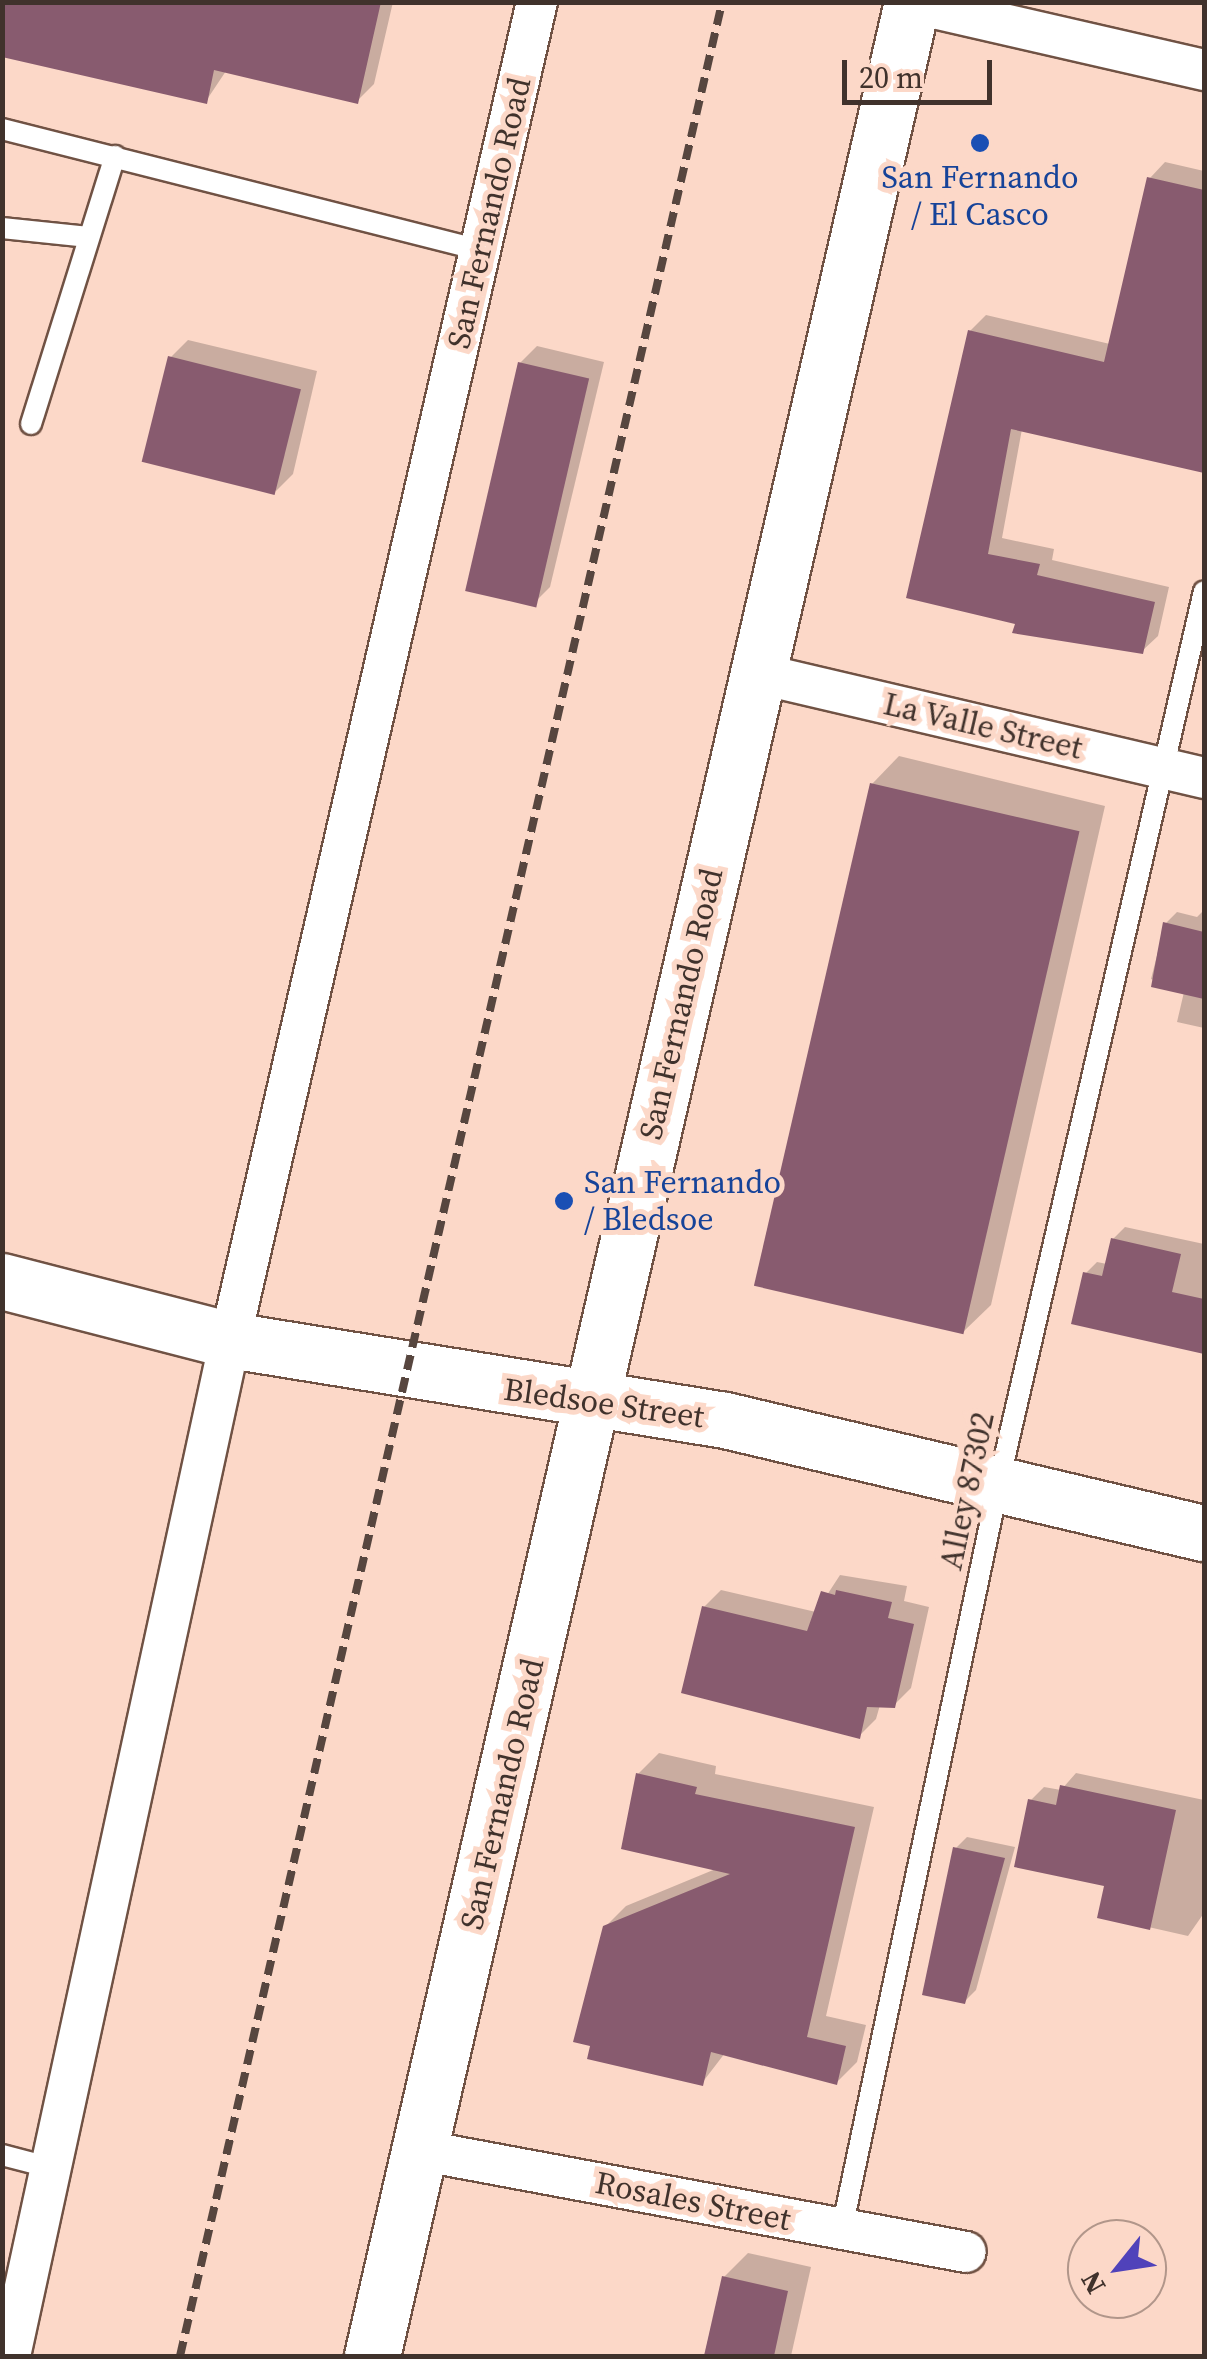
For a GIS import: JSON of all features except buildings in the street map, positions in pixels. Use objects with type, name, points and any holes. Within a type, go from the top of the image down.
[{"type":"main road","name":"San Fernando Road","points":[[372,2356],[589,1399],[762,674],[912,2]]},
{"type":"main road","name":"Bledsoe Street","points":[[2,1280],[230,1340],[725,1420],[1204,1533]]},
{"type":"street","name":"San Fernando Road","points":[[10,2356],[230,1340],[537,2]]},
{"type":"street","points":[[912,2],[1204,70]]},
{"type":"street","name":"La Valle Street","points":[[762,674],[1204,778]]},
{"type":"street","name":"Rosales Street","points":[[419,2150],[966,2252]]},
{"type":"lane","points":[[2,128],[481,250]]},
{"type":"lane","points":[[30,424],[114,156]]},
{"type":"lane","points":[[2,228],[89,237]]},
{"type":"lane","name":"Alley 87302","points":[[842,2229],[998,1486],[1159,768],[1204,591]]},
{"type":"lane","points":[[2,2155],[52,2168]]},
{"type":"railway","points":[[180,2356],[722,2]]},
{"type":"place","name":"San Fernando / El Casco","points":[[980,143]]},
{"type":"place","name":"San Fernando / Bledsoe","points":[[564,1201]]}]
